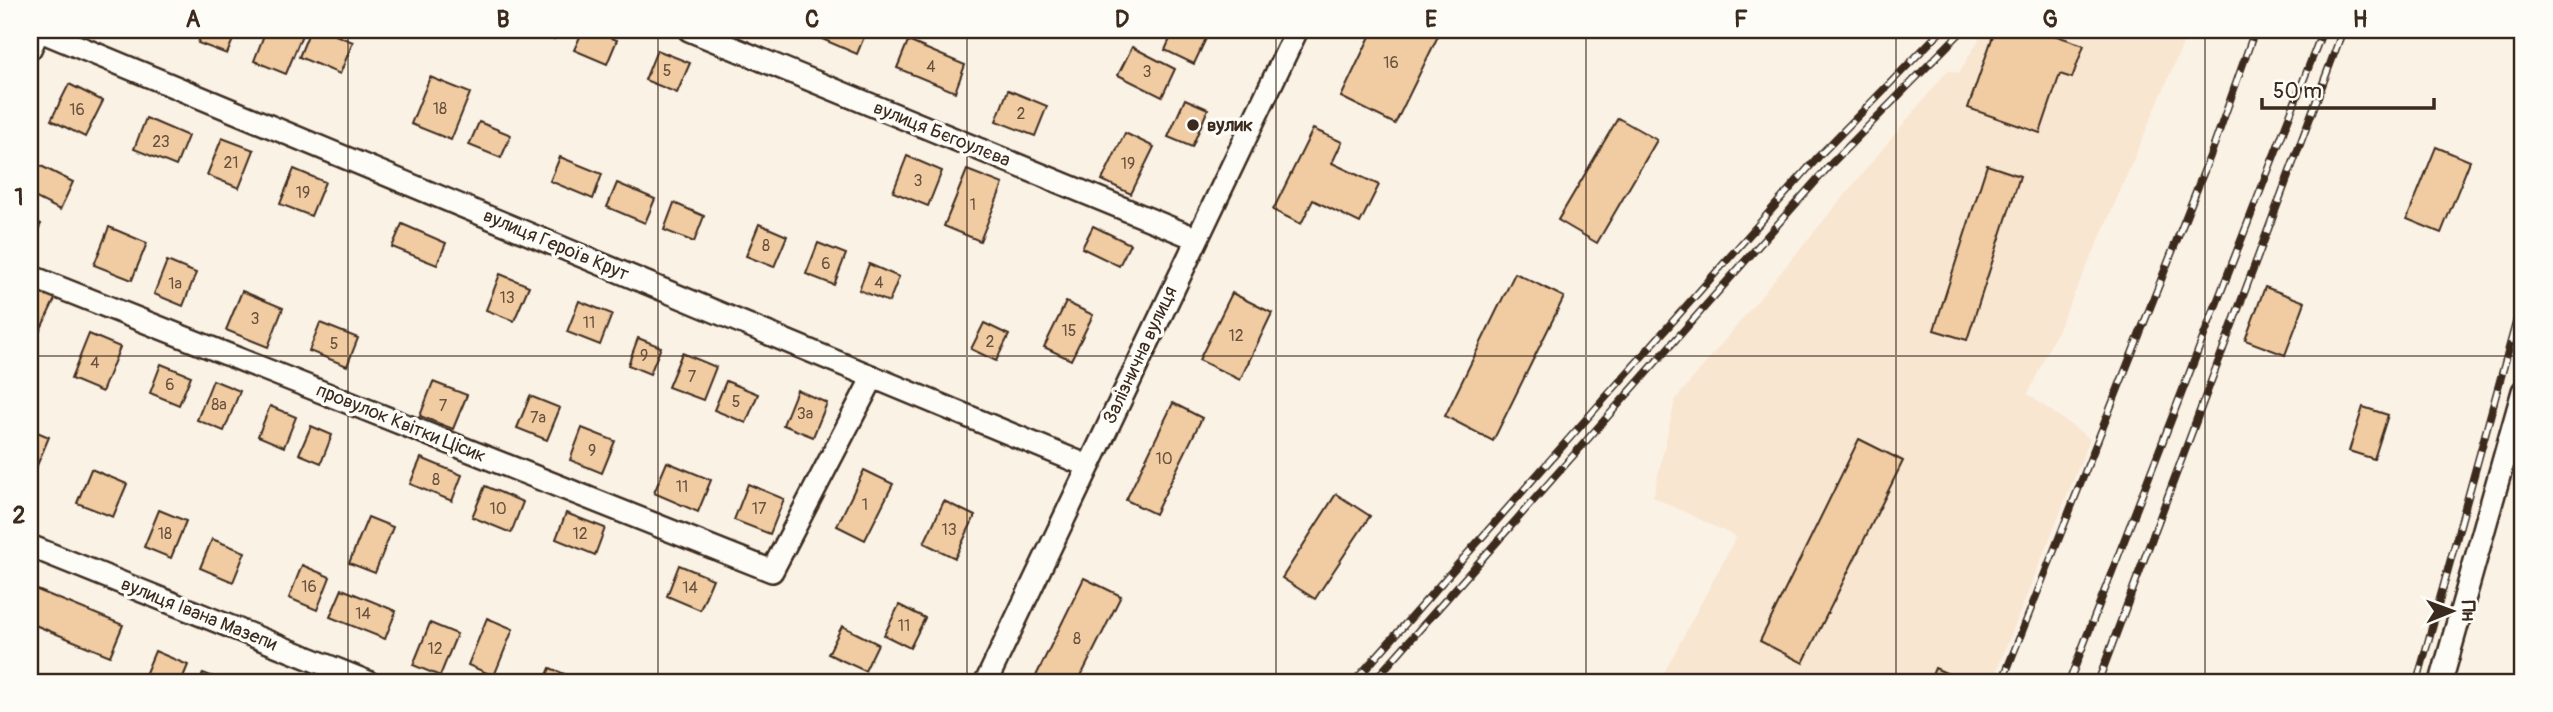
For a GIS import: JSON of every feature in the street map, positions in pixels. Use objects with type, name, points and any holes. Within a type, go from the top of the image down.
[{"type":"street","points":[[30,49],[39,30]]},
{"type":"street","name":"вулиця Героїв Крут","points":[[39,30],[1088,466]]},
{"type":"street","name":"вулиця Бєгоулєва","points":[[689,30],[1195,238]]},
{"type":"street","name":"Залізнична вулиця","points":[[986,682],[1195,238],[1297,30]]},
{"type":"street","name":"провулок Квітки Цісик","points":[[30,276],[772,571],[873,377]]},
{"type":"street","points":[[2441,682],[2523,391]]},
{"type":"street","name":"вулиця Івана Мазепи","points":[[30,546],[368,682]]},
{"type":"shaded area","points":[[1984,30],[2189,30],[2097,245],[2028,394],[2090,439],[1992,682],[1659,682],[1736,537],[1653,497],[1675,400],[1948,70],[1959,73]]},
{"type":"building","points":[[203,30],[237,30],[227,54],[198,43]]},
{"type":"building","points":[[266,30],[304,30],[286,74],[254,61]]},
{"type":"building","points":[[310,30],[323,30],[353,42],[340,74],[299,57]]},
{"type":"building","points":[[533,30],[558,30],[554,39]]},
{"type":"building","points":[[583,30],[592,30],[617,40],[607,64],[574,50]]},
{"type":"building","points":[[785,30],[806,30],[803,37]]},
{"type":"building","points":[[826,30],[867,30],[857,54],[822,39]]},
{"type":"building","points":[[1174,30],[1210,30],[1194,64],[1165,50]]},
{"type":"building","points":[[1373,30],[1441,30],[1395,124],[1341,97]]},
{"type":"building","points":[[1995,30],[2039,30],[2084,45],[2072,78],[2060,74],[2040,133],[1968,108]]},
{"type":"building","points":[[908,41],[965,65],[955,92],[897,68]]},
{"type":"building","points":[[1132,47],[1175,69],[1162,97],[1118,75]]},
{"type":"building","points":[[657,50],[690,63],[677,93],[645,80]]},
{"type":"building","points":[[430,77],[470,93],[451,140],[411,124]]},
{"type":"building","points":[[69,84],[103,101],[85,137],[51,120]]},
{"type":"building","points":[[1008,90],[1047,106],[1035,136],[996,121]]},
{"type":"building","points":[[1185,99],[1208,109],[1192,147],[1168,137]]},
{"type":"building","points":[[146,118],[188,136],[176,166],[134,149]]},
{"type":"building","points":[[1618,118],[1657,140],[1597,243],[1558,220]]},
{"type":"building","points":[[479,122],[511,135],[501,158],[469,145]]},
{"type":"building","points":[[1313,129],[1342,142],[1332,163],[1379,185],[1360,223],[1313,200],[1301,224],[1273,210]]},
{"type":"building","points":[[1125,133],[1154,147],[1131,194],[1102,180]]},
{"type":"building","points":[[222,138],[254,150],[239,188],[207,175]]},
{"type":"building","points":[[2436,147],[2470,161],[2441,233],[2407,219]]},
{"type":"building","points":[[907,156],[942,171],[928,206],[893,192]]},
{"type":"building","points":[[560,157],[602,174],[593,199],[550,181]]},
{"type":"building","points":[[33,162],[73,182],[60,210],[30,195]]},
{"type":"building","points":[[1987,165],[2020,176],[1967,340],[1934,330]]},
{"type":"building","points":[[294,169],[325,182],[311,216],[280,204]]},
{"type":"building","points":[[967,170],[1003,184],[980,241],[944,226]]},
{"type":"building","points":[[617,183],[655,199],[645,223],[607,207]]},
{"type":"building","points":[[674,203],[704,216],[694,242],[664,230]]},
{"type":"building","points":[[30,218],[41,224],[30,246]]},
{"type":"building","points":[[402,224],[446,243],[437,265],[392,247]]},
{"type":"building","points":[[759,224],[787,236],[774,267],[746,256]]},
{"type":"building","points":[[1093,226],[1130,244],[1119,266],[1082,248]]},
{"type":"building","points":[[109,227],[147,243],[132,280],[94,265]]},
{"type":"building","points":[[818,243],[846,254],[834,285],[806,274]]},
{"type":"building","points":[[167,261],[196,273],[183,306],[154,294]]},
{"type":"building","points":[[869,264],[899,277],[889,302],[859,290]]},
{"type":"building","points":[[1515,273],[1564,297],[1493,441],[1445,416]]},
{"type":"building","points":[[500,274],[529,286],[514,321],[486,310]]},
{"type":"building","points":[[36,287],[56,297],[35,341],[30,339],[30,300]]},
{"type":"building","points":[[2265,287],[2305,302],[2285,355],[2245,340]]},
{"type":"building","points":[[242,291],[283,308],[268,347],[226,330]]},
{"type":"building","points":[[1232,293],[1272,313],[1240,380],[1199,360]]},
{"type":"building","points":[[579,301],[612,314],[600,345],[567,332]]},
{"type":"building","points":[[1066,302],[1093,315],[1071,360],[1044,347]]},
{"type":"building","points":[[320,323],[358,338],[347,366],[309,351]]},
{"type":"building","points":[[984,323],[1009,335],[996,361],[971,349]]},
{"type":"building","points":[[89,334],[120,347],[102,392],[71,379]]},
{"type":"building","points":[[638,338],[661,347],[650,374],[628,365]]},
{"type":"building","points":[[682,353],[716,367],[703,400],[668,387]]},
{"type":"building","points":[[161,364],[191,376],[179,405],[150,393]]},
{"type":"building","points":[[213,380],[240,391],[224,431],[197,420]]},
{"type":"building","points":[[726,381],[758,394],[746,423],[714,410]]},
{"type":"building","points":[[433,382],[467,395],[453,429],[420,416]]},
{"type":"building","points":[[797,390],[827,403],[813,437],[783,425]]},
{"type":"building","points":[[530,396],[560,408],[547,440],[517,428]]},
{"type":"building","points":[[1173,403],[1202,418],[1155,514],[1126,500]]},
{"type":"building","points":[[270,406],[296,417],[284,447],[258,436]]},
{"type":"building","points":[[2363,407],[2388,415],[2374,459],[2349,451]]},
{"type":"building","points":[[311,426],[332,435],[321,463],[299,454]]},
{"type":"building","points":[[582,428],[615,441],[602,473],[570,460]]},
{"type":"building","points":[[30,429],[49,437],[33,475],[30,473]]},
{"type":"building","points":[[1859,439],[1903,461],[1803,663],[1760,641]]},
{"type":"building","points":[[421,458],[462,475],[452,501],[410,484]]},
{"type":"building","points":[[667,462],[711,480],[698,512],[654,493]]},
{"type":"building","points":[[91,469],[127,484],[113,517],[77,503]]},
{"type":"building","points":[[864,470],[893,484],[865,540],[837,526]]},
{"type":"building","points":[[748,484],[784,499],[770,534],[734,520]]},
{"type":"building","points":[[485,486],[523,502],[511,533],[472,517]]},
{"type":"building","points":[[1336,494],[1370,516],[1315,599],[1282,578]]},
{"type":"building","points":[[944,501],[975,516],[955,558],[924,543]]},
{"type":"building","points":[[159,510],[186,521],[171,558],[144,547]]},
{"type":"building","points":[[566,513],[605,528],[595,555],[556,539]]},
{"type":"building","points":[[368,517],[393,527],[375,573],[349,563]]},
{"type":"building","points":[[212,539],[245,552],[233,582],[200,568]]},
{"type":"building","points":[[302,565],[330,577],[317,610],[289,598]]},
{"type":"building","points":[[679,565],[713,579],[700,610],[667,596]]},
{"type":"building","points":[[1084,578],[1121,596],[1078,682],[1033,682]]},
{"type":"building","points":[[30,587],[123,625],[110,656],[30,623]]},
{"type":"building","points":[[342,589],[396,611],[385,639],[330,617]]},
{"type":"building","points":[[899,605],[925,618],[910,648],[884,635]]},
{"type":"building","points":[[487,618],[513,629],[494,676],[468,665]]},
{"type":"building","points":[[430,623],[457,634],[440,676],[413,665]]},
{"type":"building","points":[[842,626],[878,644],[865,671],[828,654]]},
{"type":"building","points":[[155,651],[188,665],[181,682],[142,682]]},
{"type":"building","points":[[550,668],[583,682],[544,682]]},
{"type":"building","points":[[1935,668],[1955,677],[1952,682],[1929,682]]},
{"type":"building","points":[[203,673],[226,682],[200,682]]},
{"type":"railway","points":[[1354,682],[1818,157],[1942,30]]},
{"type":"railway","points":[[1373,682],[1830,165],[1963,30]]},
{"type":"railway","points":[[2002,682],[2212,151],[2255,30]]},
{"type":"railway","points":[[2069,682],[2323,30]]},
{"type":"railway","points":[[2098,682],[2343,30]]},
{"type":"railway","points":[[2417,682],[2523,297]]},
{"type":"place","name":"вулик","points":[[1193,125]]}]
